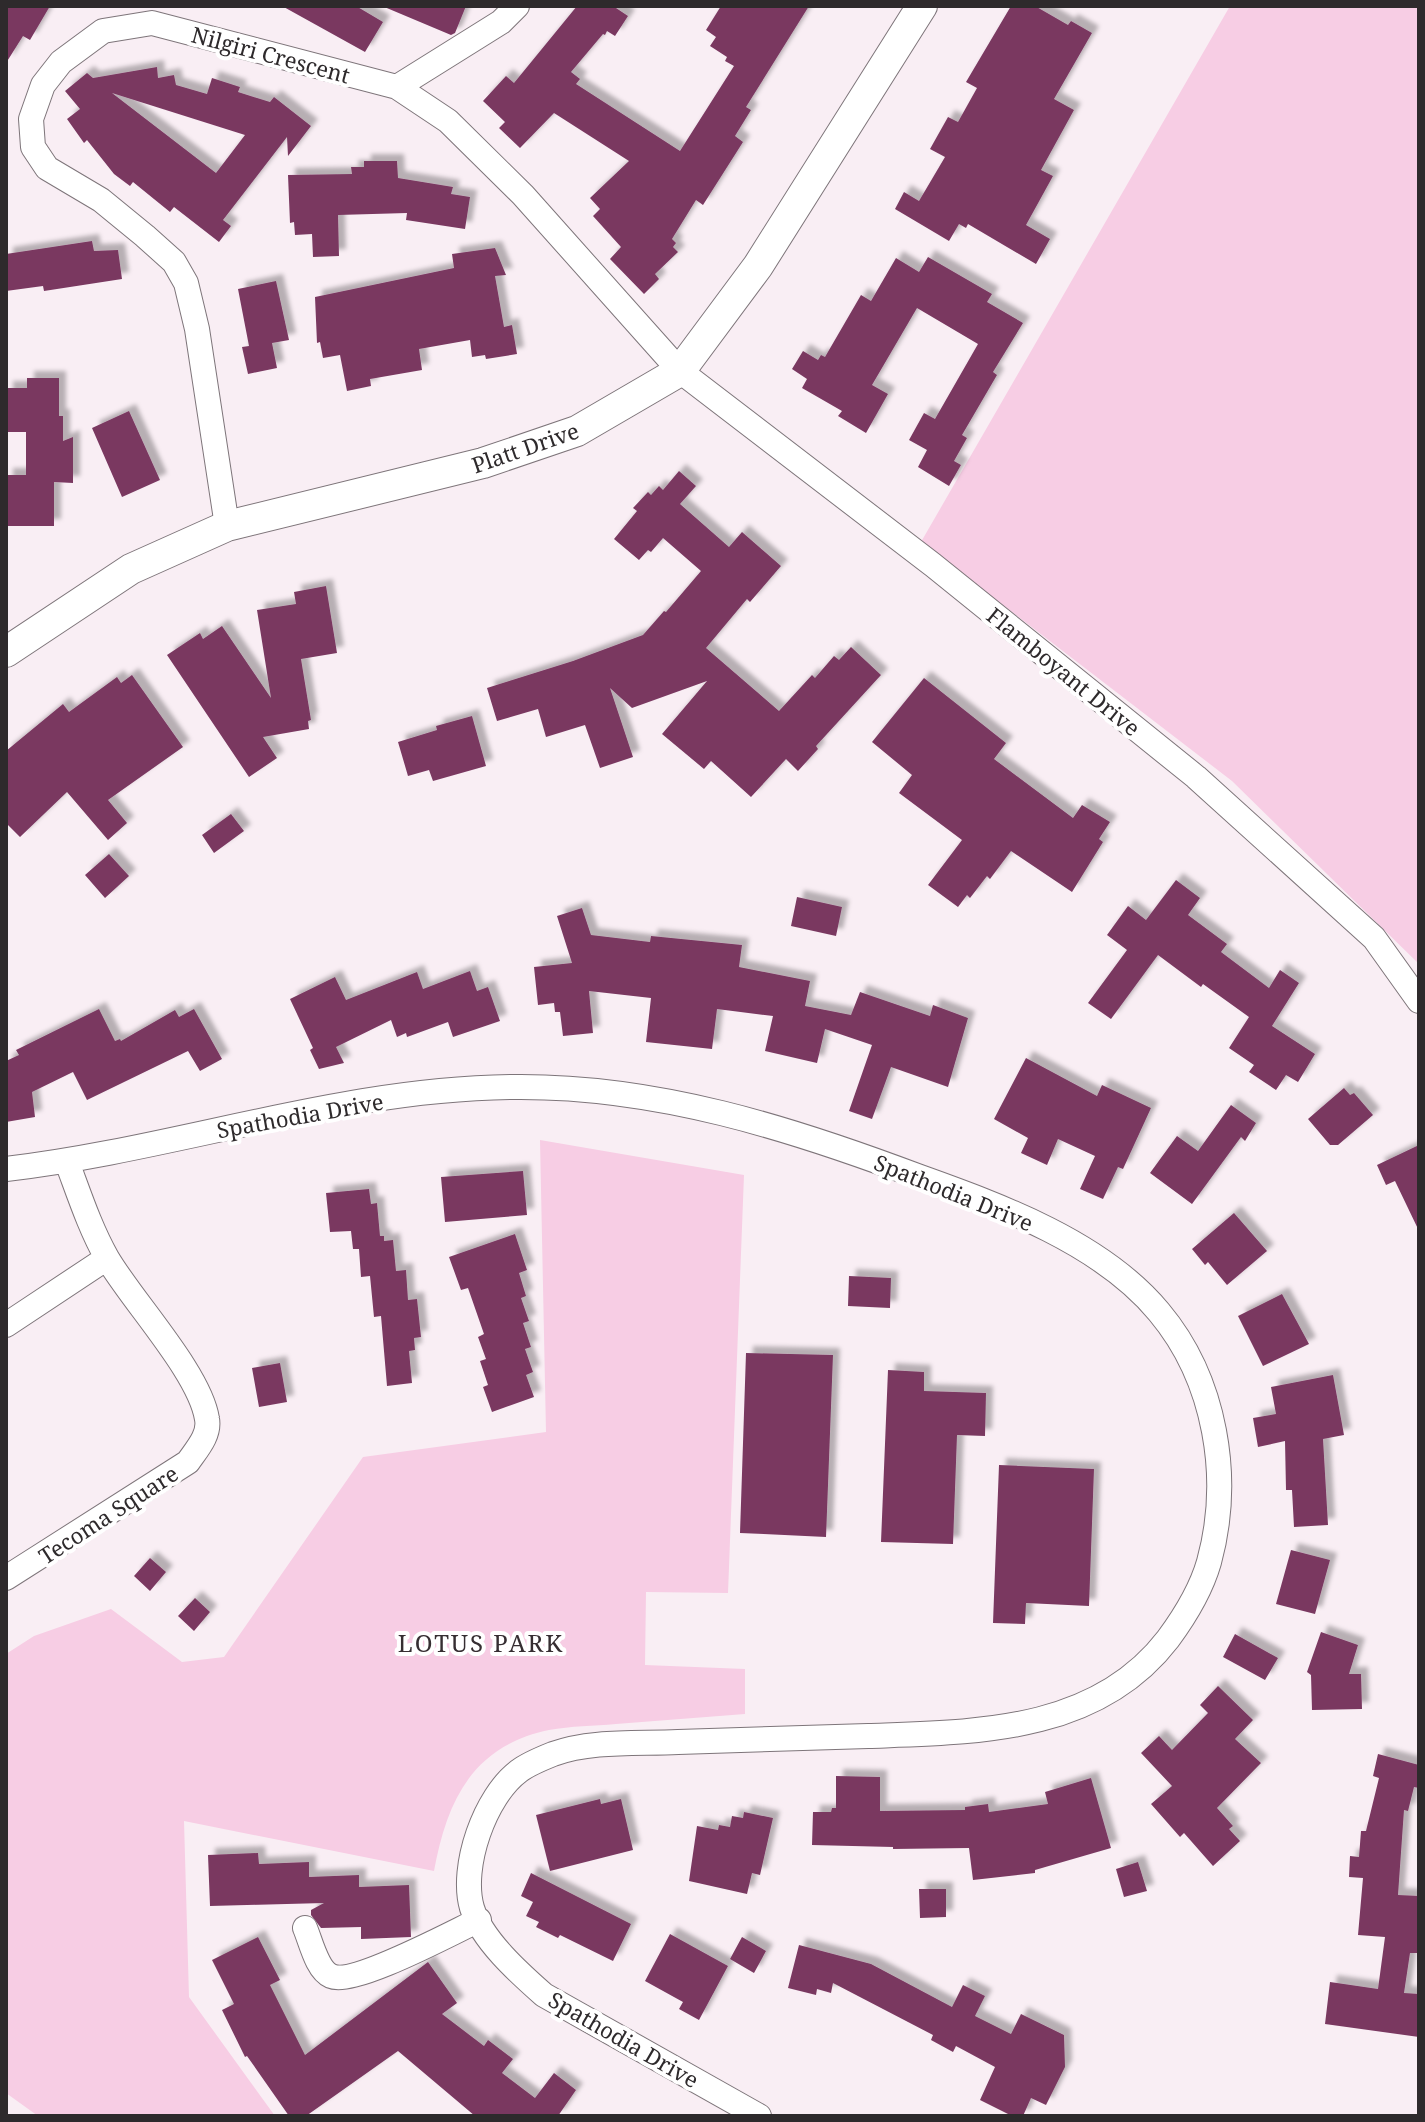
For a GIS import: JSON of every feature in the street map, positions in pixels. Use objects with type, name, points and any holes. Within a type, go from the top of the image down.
[{"type":"street","points":[[397,87],[501,22],[517,6]]},
{"type":"street","name":"Platt Drive","points":[[6,652],[131,569],[227,526],[483,463],[577,431],[680,371],[758,266],[922,6]]},
{"type":"street","name":"Nilgiri Crescent","points":[[227,526],[197,329],[186,283],[174,262],[145,236],[101,200],[47,168],[33,147],[31,119],[43,85],[61,62],[103,31],[152,23],[397,87],[448,121],[523,195],[680,371]]},
{"type":"street","name":"Flamboyant Drive","points":[[680,371],[933,565],[1196,777],[1374,938],[1419,1001]]},
{"type":"street","name":"Spathodia Drive","points":[[6,1169],[67,1162],[308,1109],[462,1090],[543,1088],[655,1099],[703,1107],[836,1145],[1012,1210],[1084,1250],[1137,1288],[1163,1315],[1192,1364],[1208,1404],[1219,1459],[1219,1518],[1207,1569],[1185,1617],[1154,1657],[1110,1693],[1063,1714],[945,1733],[577,1748],[552,1754],[519,1771],[495,1796],[479,1832],[469,1872],[473,1909],[515,1969],[544,1995],[759,2116]]},
{"type":"street","name":"Tecoma Square","points":[[6,1578],[188,1462],[205,1438],[208,1421],[200,1397],[107,1258],[67,1162]]},
{"type":"street","points":[[6,1325],[107,1258]]},
{"type":"street","points":[[305,1928],[323,1970],[332,1977],[345,1978],[370,1971],[479,1920]]},
{"type":"shaded area","points":[[1230,6],[1419,6],[1419,964],[1232,781],[921,542]]},
{"type":"shaded area","points":[[540,1140],[744,1175],[728,1593],[646,1592],[645,1665],[745,1669],[745,1714],[549,1730],[500,1749],[482,1763],[456,1800],[434,1871],[184,1821],[189,1997],[275,2116],[38,2116],[6,2093],[6,1654],[34,1636],[111,1609],[182,1662],[224,1657],[363,1457],[546,1432]]},
{"type":"building","points":[[6,6],[50,6],[30,40],[23,36],[6,63]]},
{"type":"building","points":[[282,6],[356,6],[383,22],[365,52]]},
{"type":"building","points":[[382,6],[466,6],[455,33],[451,35]]},
{"type":"building","points":[[577,6],[613,6],[628,16],[615,36],[607,31],[603,34],[571,72],[580,79],[576,84],[680,151],[734,66],[725,61],[727,57],[710,46],[716,37],[706,30],[721,6],[809,6],[746,107],[751,110],[735,136],[743,142],[703,205],[696,200],[672,239],[676,243],[673,247],[678,252],[655,274],[659,279],[644,294],[610,259],[621,247],[593,216],[600,209],[590,198],[629,161],[554,113],[520,148],[499,128],[505,122],[483,101],[506,76],[514,83]]},
{"type":"building","points":[[1011,6],[1035,6],[1068,25],[1071,21],[1092,33],[1054,99],[1074,110],[1041,170],[1053,176],[1026,225],[1050,239],[1036,264],[968,224],[966,228],[959,224],[949,241],[895,209],[904,192],[919,201],[945,157],[930,149],[948,117],[958,122],[977,88],[966,82]]},
{"type":"building","points":[[157,67],[158,78],[174,75],[176,85],[207,94],[212,78],[240,87],[238,92],[270,102],[274,97],[311,126],[288,156],[287,137],[223,220],[231,226],[219,242],[174,207],[170,212],[133,182],[130,186],[114,174],[87,140],[84,143],[67,119],[80,109],[65,91],[87,73],[93,78]],"holes":[[[112,93],[245,135],[216,173]]]},
{"type":"building","points":[[364,161],[397,161],[398,178],[453,187],[451,194],[470,197],[465,229],[406,220],[407,213],[338,215],[339,256],[313,257],[312,234],[295,235],[294,222],[290,223],[288,175],[352,174],[351,167],[364,167]]},
{"type":"building","points":[[92,241],[94,251],[118,250],[122,279],[44,291],[43,286],[6,291],[6,254]]},
{"type":"building","points":[[495,248],[506,275],[495,276],[504,327],[512,325],[517,354],[486,359],[485,355],[472,357],[470,340],[419,349],[422,370],[370,379],[371,386],[347,391],[340,355],[323,358],[320,342],[317,343],[315,297],[454,268],[452,254]]},
{"type":"building","points":[[928,257],[992,294],[987,302],[1023,323],[993,372],[997,375],[962,435],[967,438],[954,461],[961,465],[949,486],[918,467],[927,450],[909,440],[924,413],[935,419],[978,344],[917,308],[872,385],[888,394],[866,433],[838,416],[842,411],[802,388],[807,379],[792,369],[803,351],[818,360],[821,355],[825,357],[861,295],[871,301],[896,258],[919,272]]},
{"type":"building","points":[[276,281],[289,340],[272,343],[277,368],[248,374],[242,347],[249,346],[238,289]]},
{"type":"building","points":[[27,378],[59,378],[59,416],[63,416],[63,441],[73,437],[73,483],[54,482],[54,526],[6,526],[6,475],[26,475],[26,432],[6,432],[6,388],[27,388]]},
{"type":"building","points":[[129,411],[160,480],[122,497],[92,428]]},
{"type":"building","points":[[679,471],[696,486],[680,504],[729,547],[742,532],[781,566],[750,602],[747,599],[706,648],[779,711],[812,675],[815,678],[834,656],[839,660],[851,647],[881,675],[816,746],[818,749],[798,771],[786,759],[751,797],[711,761],[704,769],[662,734],[707,681],[632,708],[610,688],[633,757],[600,768],[585,725],[546,737],[538,709],[497,721],[487,688],[643,635],[666,612],[701,571],[663,538],[639,560],[614,539],[637,511],[633,508],[648,492],[651,495],[659,486],[663,490]]},
{"type":"building","points":[[326,586],[337,653],[301,659],[311,720],[308,721],[309,729],[263,737],[277,758],[249,777],[167,655],[200,633],[203,639],[222,626],[271,698],[257,610],[296,604],[294,592]]},
{"type":"building","points":[[132,675],[183,747],[108,800],[127,823],[108,840],[67,792],[20,837],[6,823],[6,751],[63,704],[69,712],[117,677],[121,683]]},
{"type":"building","points":[[924,678],[1006,743],[994,759],[1073,818],[1082,805],[1110,822],[1099,839],[1103,842],[1072,892],[1011,851],[990,879],[987,876],[970,898],[967,895],[958,907],[928,885],[962,840],[899,793],[912,775],[872,742]]},
{"type":"building","points":[[472,716],[486,766],[433,781],[429,770],[408,776],[398,742],[437,730],[436,726]]},
{"type":"building","points":[[231,814],[244,831],[214,853],[202,835]]},
{"type":"building","points":[[109,854],[129,876],[105,898],[85,875]]},
{"type":"building","points":[[1176,880],[1200,898],[1188,915],[1227,944],[1221,952],[1269,988],[1280,970],[1299,983],[1272,1026],[1315,1054],[1298,1082],[1286,1075],[1276,1090],[1249,1072],[1254,1065],[1229,1048],[1249,1017],[1158,955],[1111,1019],[1088,1003],[1127,950],[1107,935],[1128,906],[1146,920]]},
{"type":"building","points":[[797,897],[842,907],[836,936],[791,926]]},
{"type":"building","points":[[582,908],[591,935],[650,942],[651,936],[742,945],[739,967],[810,981],[805,1006],[851,1015],[860,992],[930,1016],[933,1005],[968,1018],[948,1087],[891,1067],[872,1119],[849,1111],[872,1045],[825,1029],[817,1063],[765,1051],[773,1016],[717,1009],[712,1049],[646,1042],[651,998],[589,991],[593,1033],[563,1036],[560,1012],[555,1012],[554,1003],[538,1005],[534,967],[572,963],[557,916]]},
{"type":"building","points":[[470,971],[477,991],[488,987],[500,1021],[453,1037],[448,1022],[407,1037],[406,1033],[397,1037],[391,1020],[336,1047],[344,1063],[319,1069],[310,1050],[313,1048],[290,999],[335,977],[346,1000],[417,972],[423,989]]},
{"type":"building","points":[[99,1009],[115,1041],[121,1041],[175,1010],[179,1017],[194,1009],[222,1059],[200,1071],[188,1051],[87,1100],[73,1072],[32,1092],[35,1117],[6,1122],[6,1061],[19,1055],[16,1050]]},
{"type":"building","points":[[1026,1058],[1097,1096],[1102,1085],[1151,1108],[1123,1169],[1118,1167],[1103,1199],[1080,1189],[1095,1156],[1058,1139],[1047,1165],[1021,1153],[1028,1138],[994,1119]]},
{"type":"building","points":[[1344,1088],[1350,1095],[1354,1093],[1373,1115],[1338,1145],[1330,1145],[1308,1119]]},
{"type":"building","points":[[1231,1105],[1256,1123],[1245,1141],[1241,1137],[1192,1204],[1150,1173],[1177,1136],[1198,1151]]},
{"type":"building","points":[[1419,1145],[1419,1231],[1395,1181],[1386,1185],[1377,1165]]},
{"type":"building","points":[[523,1171],[527,1215],[445,1222],[441,1177]]},
{"type":"building","points":[[369,1189],[371,1204],[377,1203],[380,1236],[384,1236],[384,1241],[393,1240],[396,1271],[406,1270],[408,1300],[417,1299],[421,1337],[414,1338],[415,1350],[409,1351],[412,1383],[387,1386],[381,1316],[374,1317],[370,1276],[361,1277],[359,1249],[353,1249],[351,1231],[330,1232],[326,1193]]},
{"type":"building","points":[[1234,1213],[1267,1251],[1227,1285],[1208,1262],[1205,1265],[1192,1249]]},
{"type":"building","points":[[515,1234],[527,1270],[519,1273],[526,1296],[521,1298],[529,1321],[523,1323],[531,1347],[525,1349],[533,1372],[526,1375],[534,1397],[492,1412],[483,1387],[488,1385],[480,1361],[486,1359],[478,1337],[484,1334],[468,1288],[461,1290],[449,1257]]},
{"type":"building","points":[[849,1276],[891,1278],[890,1308],[848,1306]]},
{"type":"building","points":[[1282,1294],[1309,1344],[1263,1366],[1238,1316]]},
{"type":"building","points":[[746,1353],[833,1355],[826,1537],[740,1533]]},
{"type":"building","points":[[280,1363],[287,1402],[259,1407],[252,1368]]},
{"type":"building","points":[[888,1370],[924,1372],[924,1391],[986,1393],[985,1436],[957,1435],[953,1544],[881,1542]]},
{"type":"building","points":[[1333,1375],[1344,1435],[1323,1439],[1328,1525],[1294,1527],[1292,1490],[1286,1490],[1285,1441],[1258,1447],[1253,1418],[1276,1414],[1271,1387]]},
{"type":"building","points":[[999,1465],[1094,1469],[1089,1606],[1026,1603],[1025,1624],[993,1623]]},
{"type":"building","points":[[1291,1550],[1330,1560],[1315,1614],[1276,1604]]},
{"type":"building","points":[[150,1558],[166,1572],[150,1591],[134,1576]]},
{"type":"building","points":[[195,1598],[210,1612],[194,1631],[178,1616]]},
{"type":"building","points":[[1321,1632],[1358,1645],[1349,1674],[1361,1674],[1362,1709],[1312,1710],[1311,1675],[1307,1672]]},
{"type":"building","points":[[1235,1634],[1278,1658],[1265,1680],[1223,1657]]},
{"type":"building","points":[[1218,1686],[1253,1720],[1235,1739],[1261,1763],[1217,1808],[1233,1826],[1229,1829],[1240,1841],[1213,1866],[1184,1833],[1180,1837],[1151,1804],[1172,1786],[1141,1753],[1159,1736],[1172,1750],[1208,1713],[1200,1705]]},
{"type":"building","points":[[1378,1754],[1419,1765],[1419,1788],[1414,1787],[1408,1811],[1404,1810],[1398,1895],[1419,1896],[1419,1953],[1410,1953],[1404,1993],[1419,1994],[1419,2037],[1325,2024],[1330,1982],[1378,1989],[1385,1937],[1358,1935],[1363,1878],[1349,1877],[1350,1856],[1359,1857],[1361,1831],[1366,1831],[1379,1778],[1373,1776]]},
{"type":"building","points":[[836,1776],[880,1777],[880,1811],[965,1810],[965,1807],[988,1804],[989,1812],[1048,1804],[1045,1792],[1091,1778],[1111,1848],[1035,1870],[1035,1873],[973,1880],[969,1848],[893,1849],[812,1845],[813,1812],[831,1812],[832,1808],[836,1808]]},
{"type":"building","points":[[600,1799],[601,1804],[621,1799],[633,1850],[550,1871],[536,1815]]},
{"type":"building","points":[[744,1812],[773,1818],[760,1875],[752,1873],[747,1894],[689,1881],[697,1826],[718,1830],[719,1825],[730,1827],[732,1816],[743,1818]]},
{"type":"building","points":[[258,1853],[259,1864],[309,1862],[309,1877],[359,1875],[359,1887],[409,1885],[411,1937],[361,1939],[361,1927],[321,1928],[311,1915],[311,1910],[324,1903],[210,1906],[208,1855]]},
{"type":"building","points":[[1138,1862],[1147,1891],[1124,1897],[1116,1869]]},
{"type":"building","points":[[531,1873],[631,1924],[613,1961],[536,1927],[539,1922],[526,1916],[533,1902],[521,1896]]},
{"type":"building","points":[[919,1889],[946,1889],[946,1917],[920,1918]]},
{"type":"building","points":[[670,1934],[728,1966],[699,2020],[679,2009],[683,2002],[645,1981]]},
{"type":"building","points":[[258,1937],[280,1980],[270,1985],[305,2055],[428,1962],[457,2003],[442,2014],[484,2046],[488,2040],[513,2059],[502,2073],[535,2098],[554,2073],[576,2090],[558,2116],[475,2116],[398,2051],[306,2116],[289,2116],[245,2057],[222,2010],[234,2004],[212,1960]]},
{"type":"building","points":[[742,1937],[766,1951],[754,1973],[730,1959]]},
{"type":"building","points":[[799,1945],[871,1964],[952,2007],[963,1985],[985,1996],[975,2016],[1011,2034],[1021,2014],[1064,2035],[1065,2067],[1046,2105],[1031,2098],[1023,2116],[1012,2116],[980,2100],[995,2067],[956,2046],[953,2052],[931,2040],[933,2035],[833,1983],[831,1993],[817,1989],[816,1995],[788,1988]]},
{"type":"district","name":"LOTUS PARK","points":[[481,1642]]}]
